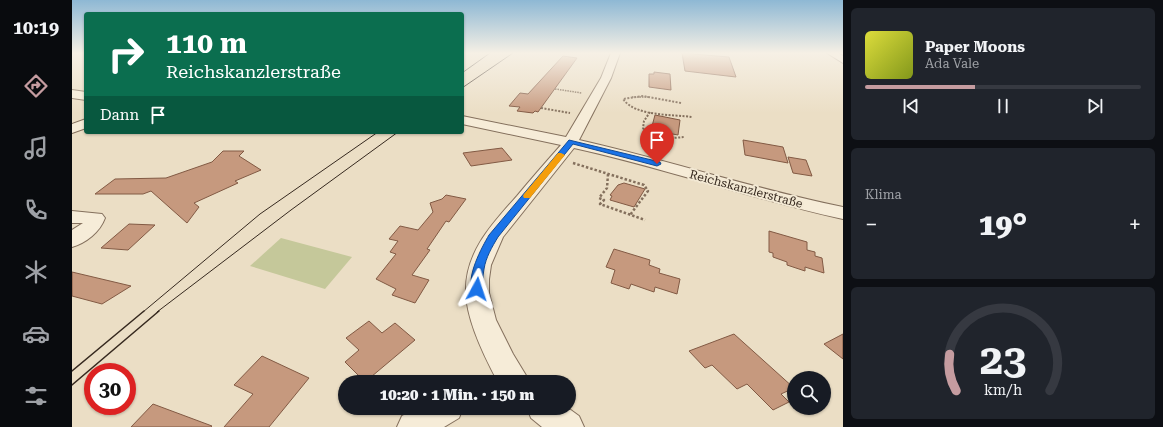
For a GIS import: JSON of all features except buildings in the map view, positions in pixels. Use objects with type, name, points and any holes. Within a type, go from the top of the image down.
[{"type":"street","points":[[505,375],[480,313],[477,289],[478,269],[484,251],[494,235],[569,152],[608,73]]},
{"type":"street","points":[[72,94],[84,96]]},
{"type":"street","name":"Reichskanzlerstraße","points":[[464,121],[569,152],[644,160],[794,203],[843,213]]},
{"type":"street","points":[[72,129],[84,125]]},
{"type":"street","points":[[72,217],[95,218],[92,226],[72,240]]},
{"type":"street","points":[[413,427],[435,415]]},
{"type":"street","points":[[552,415],[568,427]]},
{"type":"path","points":[[555,89],[587,94]]},
{"type":"path","points":[[681,103],[629,96],[623,99],[630,106],[650,112],[692,117]]},
{"type":"path","points":[[541,108],[576,114]]},
{"type":"path","points":[[650,112],[644,121],[643,127],[648,134],[662,139],[685,137]]},
{"type":"path","points":[[569,152],[608,174],[644,186],[648,190],[630,215]]},
{"type":"path","points":[[608,174],[607,188],[599,198],[604,200],[600,204],[645,220]]},
{"type":"green space","points":[[281,238],[352,257],[325,289],[250,266]]},
{"type":"tram line","points":[[464,87],[484,73]]},
{"type":"tram line","points":[[143,312],[260,214],[375,134]]},
{"type":"tram line","points":[[157,312],[291,210],[395,134]]},
{"type":"tram line","points":[[72,371],[144,311]]},
{"type":"tram line","points":[[72,385],[159,311]]},
{"type":"slow traffic","points":[[527,196],[561,155]]},
{"type":"route","points":[[477,289],[478,269],[484,251],[494,235],[544,177],[571,142],[657,164]]}]
